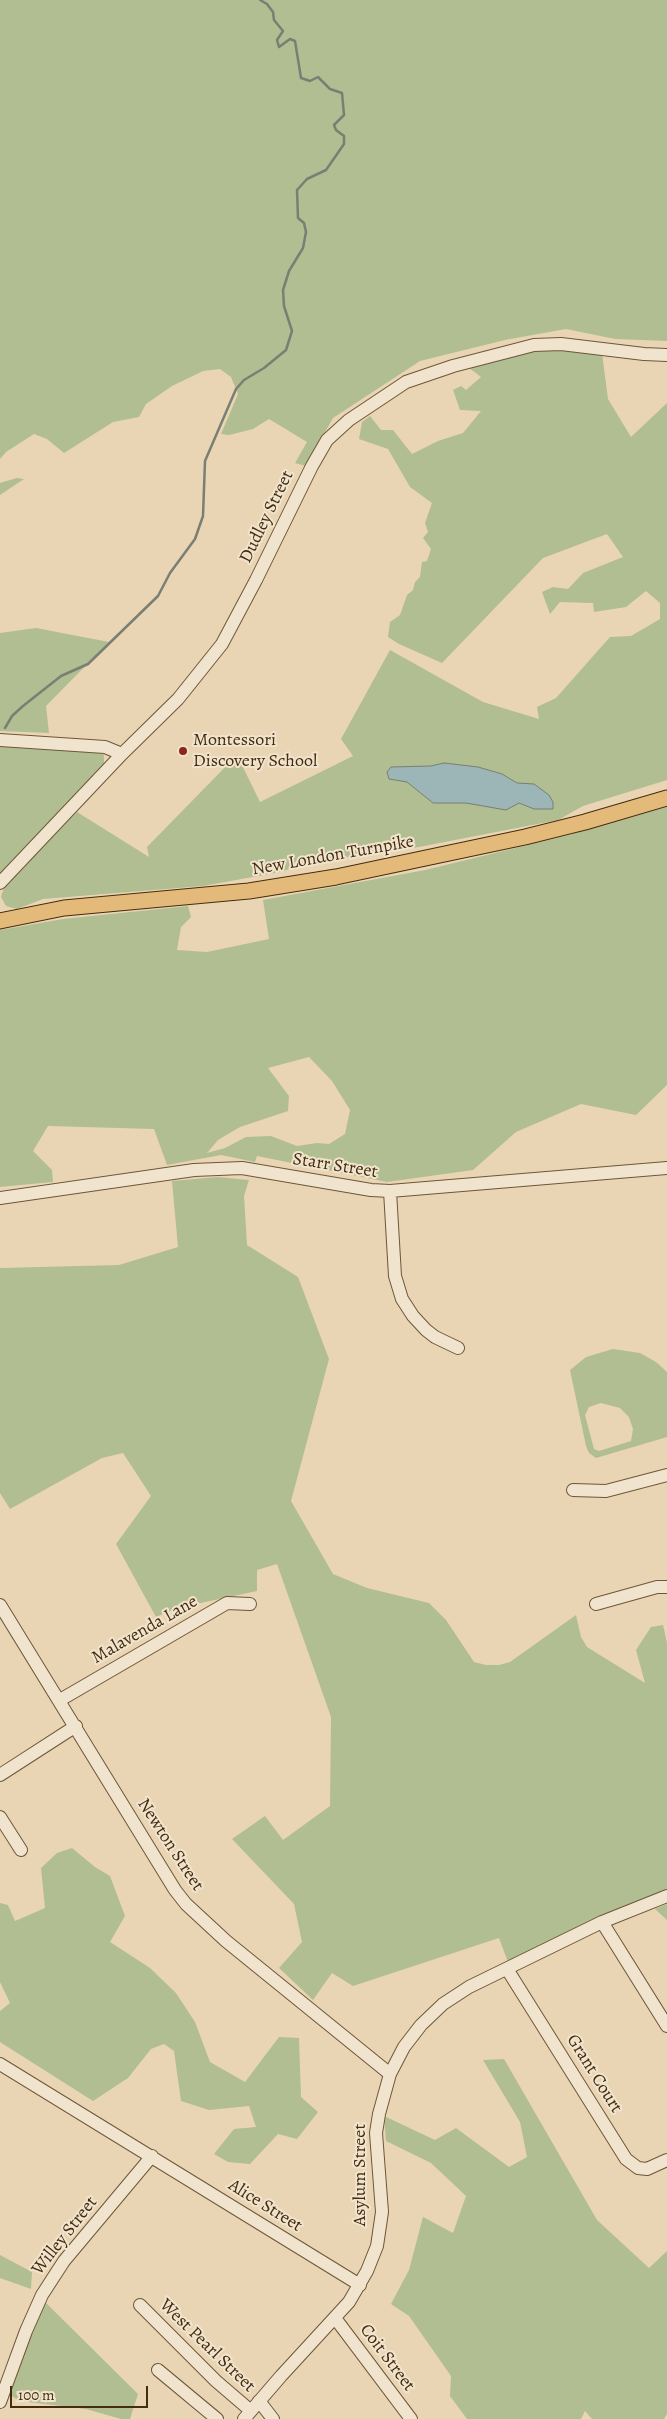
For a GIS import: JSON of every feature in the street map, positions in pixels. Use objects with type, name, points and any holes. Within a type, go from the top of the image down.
[{"type":"main road","name":"New London Turnpike","points":[[0,922],[64,908],[250,891],[336,877],[525,838],[667,798]]},
{"type":"street","name":"Dudley Street","points":[[0,883],[122,754],[178,699],[222,644],[312,466],[327,440],[349,420],[406,382],[453,366],[534,345],[561,344],[667,355]]},
{"type":"street","points":[[0,740],[105,747],[122,754]]},
{"type":"street","name":"Starr Street","points":[[0,1198],[194,1170],[242,1168],[371,1190],[390,1191],[667,1168]]},
{"type":"street","points":[[390,1191],[395,1276],[402,1299],[413,1316],[426,1330],[435,1337],[458,1348]]},
{"type":"street","points":[[573,1490],[606,1491],[667,1474]]},
{"type":"street","points":[[596,1604],[657,1587],[667,1587]]},
{"type":"street","name":"Malavenda Lane","points":[[60,1700],[227,1603],[250,1604]]},
{"type":"street","name":"Newton Street","points":[[2,1612],[60,1700],[175,1890],[186,1904],[226,1941],[390,2074]]},
{"type":"street","points":[[0,1775],[76,1726]]},
{"type":"street","points":[[0,1817],[21,1850]]},
{"type":"street","name":"Asylum Street","points":[[248,2415],[335,2318],[360,2285],[373,2258],[381,2229],[382,2196],[376,2134],[383,2096],[390,2074],[411,2037],[442,2004],[469,1987],[602,1922],[667,1896]]},
{"type":"street","points":[[602,1922],[667,2026]]},
{"type":"street","name":"Grant Court","points":[[507,1969],[626,2159],[638,2168],[647,2169],[667,2160]]},
{"type":"street","name":"Alice Street","points":[[0,2064],[360,2285]]},
{"type":"street","name":"Willey Street","points":[[0,2402],[26,2331],[42,2296],[64,2261],[152,2156]]},
{"type":"street","name":"West Pearl Street","points":[[140,2305],[248,2415]]},
{"type":"street","name":"Coit Street","points":[[335,2318],[411,2419]]},
{"type":"street","points":[[158,2370],[217,2419]]},
{"type":"street","points":[[260,2401],[273,2419]]},
{"type":"green space","points":[[0,0],[667,0],[667,341],[615,339],[566,329],[505,340],[420,361],[333,418],[306,466],[295,463],[307,442],[269,419],[253,429],[229,435],[221,434],[238,394],[231,377],[220,369],[203,371],[172,386],[146,404],[139,417],[113,422],[64,453],[47,439],[34,434],[6,452],[0,459]]},
{"type":"green space","points":[[543,349],[602,353],[608,399],[631,437],[667,403],[667,780],[583,806],[558,820],[419,847],[311,862],[280,872],[203,886],[43,899],[17,909],[6,906],[1,897],[5,884],[77,812],[149,857],[147,847],[237,755],[260,802],[353,756],[341,739],[390,650],[483,702],[539,719],[537,707],[556,698],[610,637],[631,636],[660,619],[660,603],[646,591],[626,607],[594,612],[593,603],[560,602],[550,614],[542,592],[553,587],[568,589],[583,573],[623,557],[607,534],[543,558],[442,663],[399,644],[388,637],[390,622],[400,615],[407,595],[413,590],[415,582],[420,577],[422,562],[427,561],[431,549],[423,538],[428,532],[425,523],[432,503],[410,487],[388,449],[359,439],[362,422],[370,416],[381,430],[393,430],[412,454],[438,441],[463,433],[481,411],[460,410],[453,390],[461,386],[466,390],[481,377],[469,368],[498,359]]},
{"type":"green space","points":[[17,478],[24,479],[0,495],[0,483]]},
{"type":"green space","points":[[36,628],[109,642],[46,706],[49,733],[0,731],[0,633]]},
{"type":"green space","points":[[0,744],[99,751],[104,755],[104,768],[0,877]]},
{"type":"green space","points":[[667,804],[667,1085],[636,1115],[581,1104],[516,1132],[473,1170],[387,1182],[257,1156],[255,1162],[221,1155],[167,1165],[154,1129],[48,1126],[33,1151],[52,1170],[53,1182],[0,1187],[0,930],[63,919],[188,906],[191,917],[181,927],[177,950],[207,952],[269,939],[263,900],[425,870],[569,835]],"holes":[[[309,1057],[332,1081],[350,1110],[345,1134],[329,1144],[317,1143],[297,1146],[271,1136],[246,1137],[225,1148],[207,1153],[218,1140],[240,1127],[288,1111],[289,1096],[268,1068]]]},
{"type":"green space","points":[[218,1177],[249,1180],[244,1196],[247,1245],[298,1277],[329,1359],[291,1501],[333,1574],[367,1588],[429,1603],[446,1620],[474,1662],[486,1665],[499,1665],[510,1662],[576,1615],[581,1637],[587,1647],[645,1683],[636,1650],[651,1627],[663,1625],[667,1643],[667,1889],[592,1920],[508,1962],[499,1938],[353,1986],[332,1973],[313,2000],[279,1968],[302,1942],[294,1904],[232,1839],[265,1816],[283,1840],[330,1806],[331,1717],[277,1564],[257,1570],[257,1591],[177,1608],[156,1617],[116,1544],[151,1496],[123,1453],[102,1458],[10,1509],[0,1493],[0,1268],[119,1265],[178,1247],[172,1181]]},
{"type":"green space","points":[[613,1349],[640,1353],[656,1362],[667,1372],[667,1437],[596,1458],[589,1453],[570,1370],[586,1357]],"holes":[[[601,1403],[620,1408],[629,1417],[633,1429],[631,1441],[599,1451],[594,1449],[585,1415],[589,1407]]]},
{"type":"green space","points":[[72,1848],[95,1867],[110,1876],[125,1916],[110,1942],[150,1968],[176,1993],[195,2022],[210,2062],[245,2082],[279,2037],[299,2038],[301,2097],[318,2112],[297,2139],[278,2134],[250,2164],[228,2162],[214,2154],[234,2129],[256,2127],[249,2106],[209,2110],[181,2101],[174,2051],[164,2044],[151,2049],[128,2078],[93,2101],[0,2042],[0,2011],[10,2003],[0,1982],[0,1903],[8,1905],[15,1921],[45,1908],[41,1868],[57,1853]]},
{"type":"green space","points":[[667,1904],[667,1920],[655,1909]]},
{"type":"green space","points":[[504,2059],[597,2220],[649,2268],[667,2251],[667,2414],[664,2419],[592,2419],[585,2411],[581,2419],[467,2419],[450,2396],[451,2376],[409,2316],[391,2304],[409,2270],[423,2217],[453,2233],[466,2196],[431,2163],[386,2141],[384,2116],[435,2140],[456,2128],[509,2167],[527,2157],[520,2122],[483,2060]]},
{"type":"green space","points":[[0,2255],[32,2272],[31,2289],[0,2278]]},
{"type":"green space","points":[[42,2299],[138,2394],[130,2419],[121,2419],[86,2409],[20,2401],[10,2395],[26,2341]]},
{"type":"water","points":[[444,763],[478,767],[502,774],[517,783],[534,784],[549,795],[553,802],[553,809],[534,809],[519,803],[506,810],[466,803],[433,803],[407,782],[389,779],[387,772],[391,767],[431,766]]},
{"type":"waterway","points":[[5,728],[12,716],[61,676],[88,664],[158,596],[170,573],[195,539],[203,516],[205,461],[236,389],[244,380],[264,368],[286,350],[292,331],[284,306],[283,290],[289,271],[303,248],[306,232],[304,223],[298,218],[297,190],[307,179],[326,170],[344,144],[344,136],[336,130],[334,125],[344,115],[342,93],[330,89],[318,77],[310,81],[301,78],[295,41],[290,39],[279,47],[277,40],[283,31],[274,20],[273,12],[267,4],[260,0]]},
{"type":"place","name":"Montessori Discovery School","points":[[183,751]]}]
